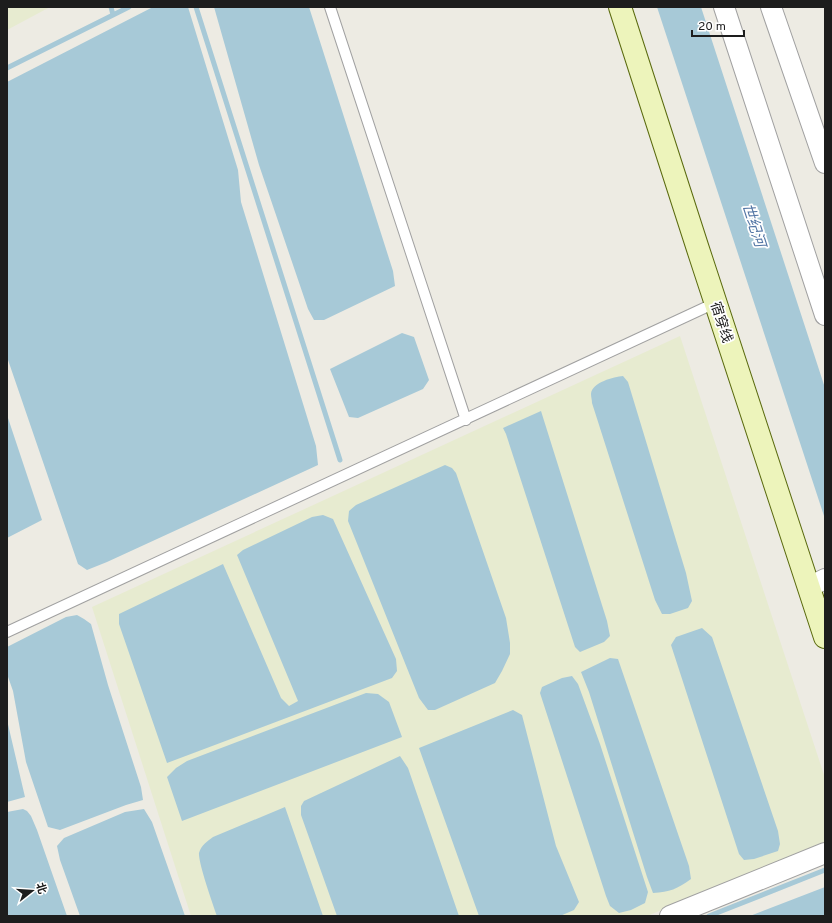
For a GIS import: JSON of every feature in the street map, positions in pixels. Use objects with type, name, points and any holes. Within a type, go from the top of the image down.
[{"type":"main road","name":"宿穿线","points":[[620,7],[715,303],[817,583],[825,637]]},
{"type":"street","points":[[724,7],[825,315]]},
{"type":"street","points":[[771,7],[825,163]]},
{"type":"street","points":[[670,916],[825,853]]},
{"type":"lane","points":[[330,7],[466,420]]},
{"type":"lane","points":[[7,632],[715,303]]},
{"type":"green space","points":[[7,7],[50,7],[7,30]]},
{"type":"green space","points":[[680,336],[825,778],[825,843],[647,916],[191,916],[92,607]]},
{"type":"water","points":[[153,7],[188,7],[238,170],[241,202],[316,446],[318,465],[87,570],[78,564],[7,357],[7,82]]},
{"type":"water","points":[[214,7],[309,7],[393,271],[395,286],[324,320],[314,320],[308,309],[259,165]]},
{"type":"water","name":"世纪河","points":[[657,7],[701,7],[825,388],[825,519]]},
{"type":"water","points":[[402,333],[414,337],[429,380],[423,389],[358,418],[349,417],[330,369]]},
{"type":"water","points":[[623,376],[628,382],[686,573],[692,601],[688,608],[670,614],[662,614],[655,600],[592,403],[591,394],[595,386],[604,381]]},
{"type":"water","points":[[541,411],[607,621],[610,636],[604,642],[580,652],[575,647],[503,428]]},
{"type":"water","points":[[7,415],[42,520],[7,538]]},
{"type":"water","points":[[445,465],[452,468],[456,473],[506,618],[510,643],[510,654],[495,683],[435,710],[428,710],[419,698],[348,521],[349,511],[356,505]]},
{"type":"water","points":[[323,515],[333,519],[396,659],[397,671],[392,678],[167,763],[119,624],[119,614],[223,564],[281,698],[289,706],[298,701],[237,555],[243,550],[312,517]]},
{"type":"water","points":[[77,615],[91,624],[108,685],[141,787],[143,800],[60,830],[48,827],[26,762],[13,691],[7,674],[7,647],[66,617]]},
{"type":"water","points":[[702,628],[712,637],[778,831],[780,844],[778,851],[754,859],[744,860],[739,854],[671,645],[676,637]]},
{"type":"water","points":[[610,658],[618,659],[689,866],[691,879],[669,891],[653,893],[589,692],[581,672]]},
{"type":"water","points":[[572,676],[578,684],[600,744],[648,892],[645,903],[631,910],[619,913],[610,906],[606,896],[540,693],[542,687],[562,678]]},
{"type":"water","points":[[366,693],[378,694],[389,702],[402,737],[182,821],[167,777],[176,768],[187,761]]},
{"type":"water","points":[[513,710],[522,715],[556,846],[579,902],[574,910],[560,916],[479,916],[419,748]]},
{"type":"water","points":[[7,720],[25,797],[7,802]]},
{"type":"water","points":[[400,756],[408,768],[459,916],[337,916],[301,815],[301,806],[304,801]]},
{"type":"water","points":[[285,807],[323,916],[217,916],[199,858],[201,848],[213,837]]},
{"type":"water","points":[[23,809],[31,816],[37,830],[67,916],[7,916],[7,812]]},
{"type":"water","points":[[144,809],[152,822],[185,916],[80,916],[60,860],[57,846],[64,838],[125,812]]},
{"type":"water","points":[[825,887],[825,916],[750,916]]},
{"type":"waterway","points":[[111,7],[113,15]]},
{"type":"waterway","points":[[7,68],[129,7]]},
{"type":"waterway","points":[[196,7],[340,460]]},
{"type":"waterway","points":[[709,916],[825,870]]}]
